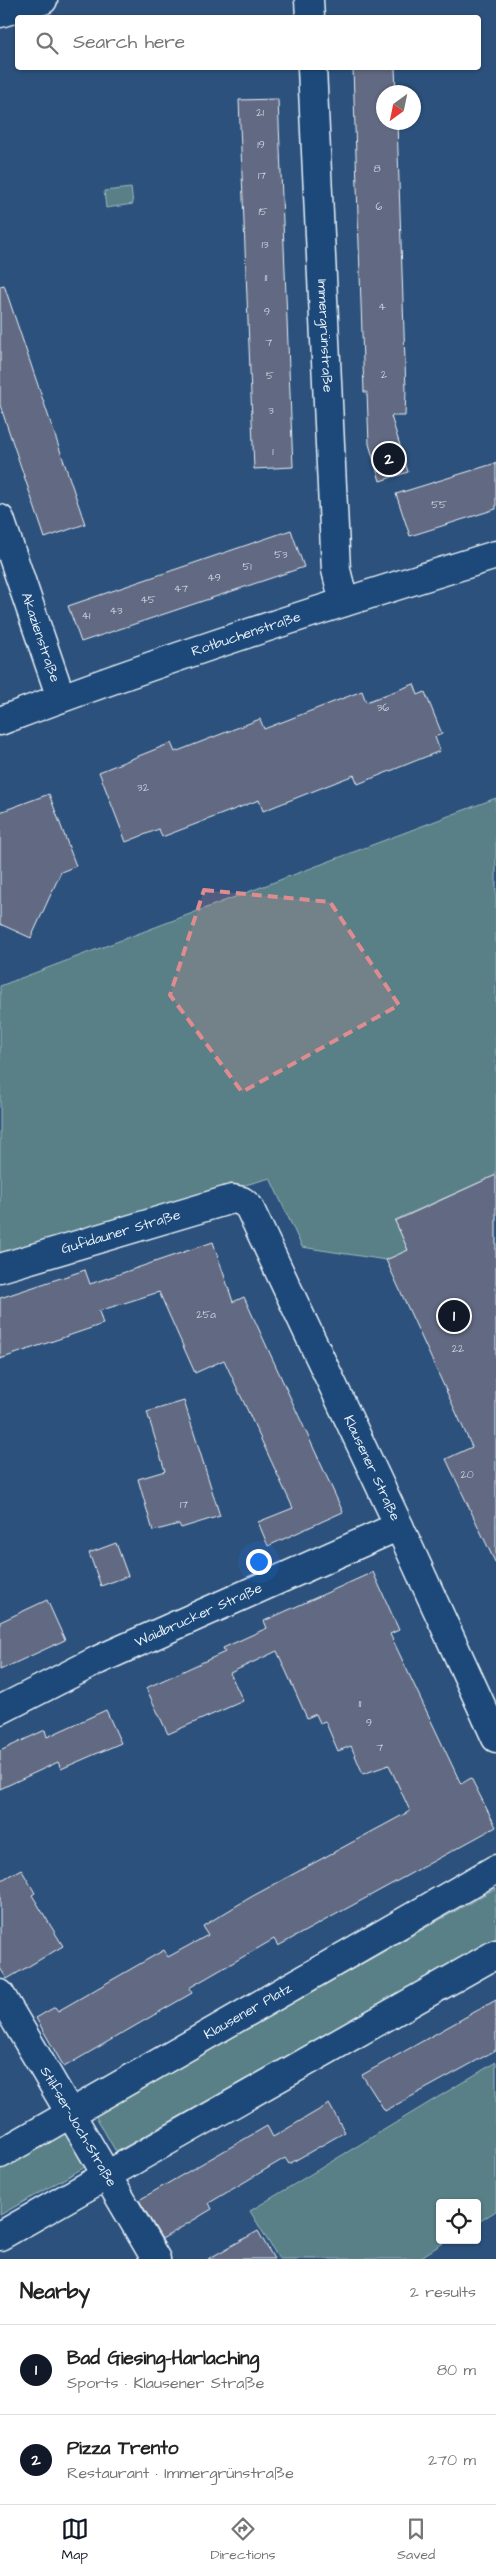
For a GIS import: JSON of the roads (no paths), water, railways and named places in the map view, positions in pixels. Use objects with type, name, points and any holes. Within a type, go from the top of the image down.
[{"type":"street","points":[[309,0],[310,15]]},
{"type":"street","name":"Immergrünstraße","points":[[312,70],[336,570],[344,602]]},
{"type":"street","name":"Akazienstraße","points":[[0,519],[61,698]]},
{"type":"street","name":"Rotbuchenstraße","points":[[0,721],[61,698],[344,602],[496,555]]},
{"type":"street","name":"Gufidauner Straße","points":[[0,1268],[232,1199],[242,1201]]},
{"type":"street","name":"Klausener Straße","points":[[242,1201],[248,1207],[399,1526],[496,1738]]},
{"type":"street","name":"Waidbrucker Straße","points":[[0,1710],[98,1660],[399,1526]]},
{"type":"street","name":"Klausener Platz","points":[[0,2154],[496,1869]]},
{"type":"street","points":[[0,2236],[496,1954]]},
{"type":"street","name":"Stilfser-Joch-Straße","points":[[0,1994],[156,2259]]},
{"type":"place","name":"Pizza Trento","points":[[389,459]]},
{"type":"place","name":"Bad Giesing-Harlaching","points":[[454,1316]]}]
